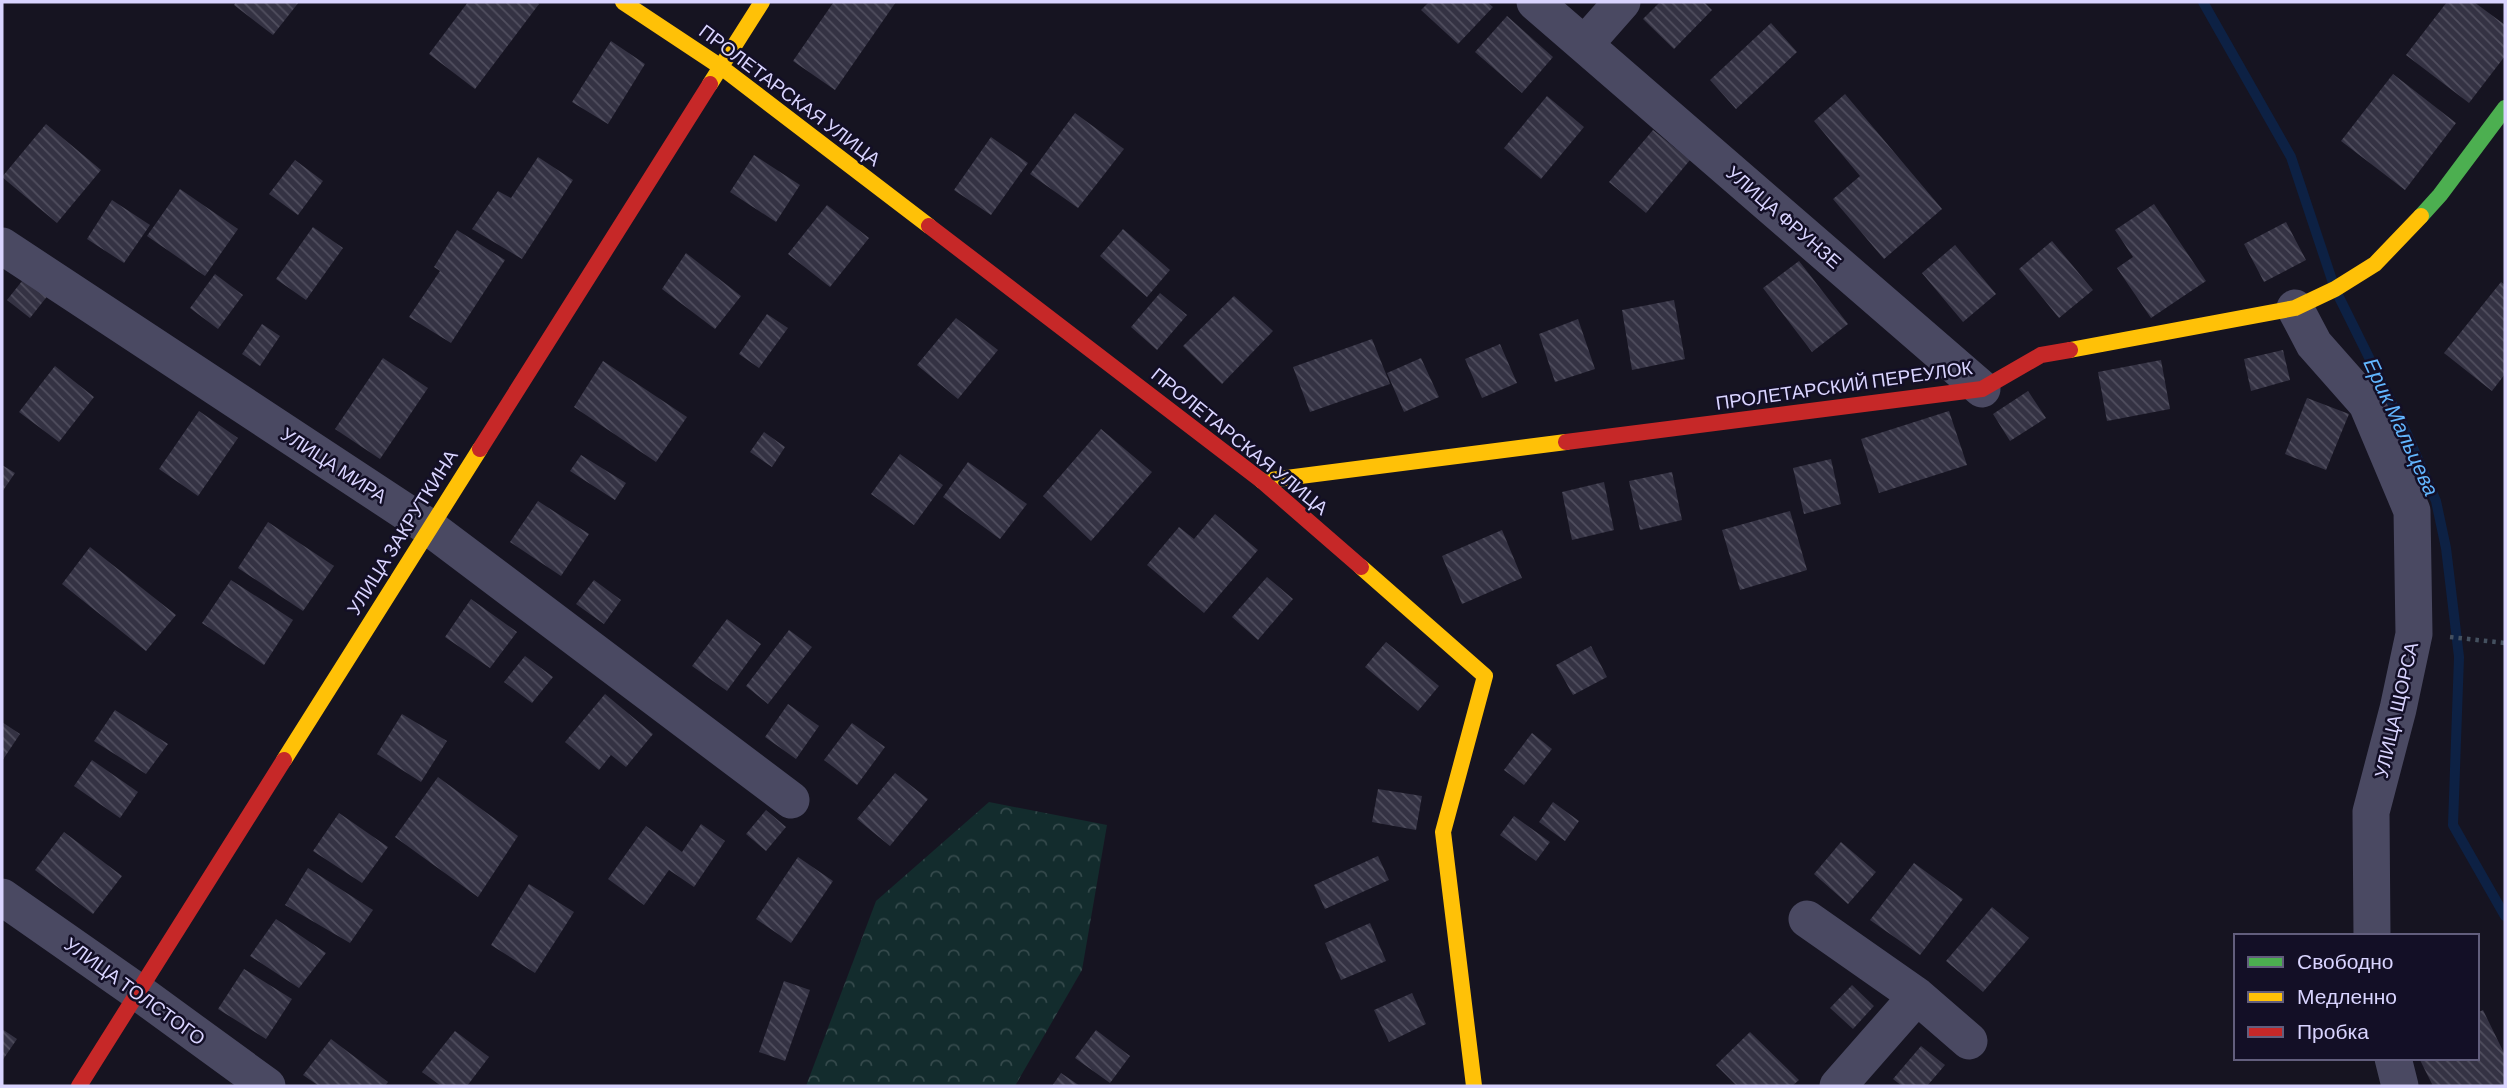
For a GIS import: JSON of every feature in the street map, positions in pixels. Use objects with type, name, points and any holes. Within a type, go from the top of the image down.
[{"type":"street","name":"ПРОЛЕТАРСКАЯ УЛИЦА","points":[[623,2],[721,67],[1262,481],[1485,676],[1443,832],[1474,1086]]},
{"type":"street","name":"УЛИЦА ЗАКРУТКИНА","points":[[79,1086],[762,2]]},
{"type":"street","name":"УЛИЦА ФРУНЗЕ","points":[[1535,2],[1982,389]]},
{"type":"street","points":[[1585,44],[1622,2]]},
{"type":"street","name":"ПРОЛЕТАРСКИЙ ПЕРЕУЛОК","points":[[1262,481],[1982,389],[2042,355],[2295,308],[2335,289],[2375,264],[2440,195],[2505,108]]},
{"type":"street","name":"УЛИЦА МИРА","points":[[2,246],[430,528],[791,800]]},
{"type":"street","name":"УЛИЦА ЩОРСА","points":[[2295,308],[2314,344],[2367,404],[2403,484],[2412,511],[2414,634],[2371,812],[2372,934]]},
{"type":"street","name":"УЛИЦА ТОЛСТОГО","points":[[2,897],[267,1086]]},
{"type":"street","points":[[1807,919],[1917,996],[1969,1041]]},
{"type":"street","points":[[1838,1086],[1917,996]]},
{"type":"street","points":[[2394,1060],[2400,1086]]},
{"type":"path","points":[[2414,634],[2505,643]]},
{"type":"green space","points":[[989,802],[1107,825],[1082,970],[1015,1086],[806,1086],[876,901]]},
{"type":"building","points":[[236,2],[299,2],[273,35],[234,5]]},
{"type":"building","points":[[468,2],[539,4],[475,89],[429,54]]},
{"type":"building","points":[[831,2],[896,2],[835,90],[793,61],[833,3]]},
{"type":"building","points":[[1429,2],[1487,2],[1493,7],[1458,44],[1421,10]]},
{"type":"building","points":[[1660,2],[1704,2],[1712,10],[1674,49],[1643,19]]},
{"type":"building","points":[[2447,2],[2474,2],[2505,25],[2505,56],[2469,103],[2406,55]]},
{"type":"building","points":[[1507,16],[1553,57],[1522,93],[1475,52]]},
{"type":"building","points":[[1771,23],[1797,52],[1736,109],[1710,80]]},
{"type":"building","points":[[611,41],[645,64],[608,124],[572,102]]},
{"type":"building","points":[[2393,74],[2456,123],[2405,190],[2341,141]]},
{"type":"building","points":[[1845,94],[1942,209],[1884,259],[1833,199],[1860,176],[1814,121]]},
{"type":"building","points":[[1547,96],[1584,127],[1541,179],[1504,148]]},
{"type":"building","points":[[1075,113],[1124,149],[1078,208],[1030,174]]},
{"type":"building","points":[[46,124],[101,170],[57,223],[2,177]]},
{"type":"building","points":[[1653,130],[1690,160],[1646,213],[1609,182]]},
{"type":"building","points":[[991,137],[1028,163],[991,215],[954,190]]},
{"type":"building","points":[[754,155],[800,185],[776,222],[730,192]]},
{"type":"building","points":[[538,157],[573,180],[522,259],[472,229],[498,191],[511,198]]},
{"type":"building","points":[[295,160],[323,181],[298,215],[269,194]]},
{"type":"building","points":[[180,189],[238,229],[205,276],[147,236]]},
{"type":"building","points":[[112,200],[150,225],[124,263],[87,239]]},
{"type":"building","points":[[2154,204],[2206,281],[2151,318],[2117,268],[2133,257],[2115,230]]},
{"type":"building","points":[[827,205],[869,238],[830,287],[788,254]]},
{"type":"building","points":[[2286,222],[2306,260],[2264,282],[2244,244]]},
{"type":"building","points":[[313,227],[343,248],[306,300],[276,279]]},
{"type":"building","points":[[1123,229],[1170,270],[1147,297],[1100,256]]},
{"type":"building","points":[[457,230],[505,260],[451,343],[409,317],[440,271],[434,267]]},
{"type":"building","points":[[2052,241],[2093,290],[2059,318],[2019,269]]},
{"type":"building","points":[[1955,245],[1996,294],[1963,322],[1922,273]]},
{"type":"building","points":[[686,253],[741,296],[715,329],[662,289]]},
{"type":"building","points":[[1799,261],[1848,324],[1812,352],[1763,288]]},
{"type":"building","points":[[215,274],[243,295],[218,329],[190,308]]},
{"type":"building","points":[[26,276],[49,294],[30,318],[7,300]]},
{"type":"building","points":[[2501,282],[2505,285],[2505,374],[2492,391],[2444,353]]},
{"type":"building","points":[[1160,293],[1187,315],[1157,350],[1131,327]]},
{"type":"building","points":[[1234,296],[1273,331],[1222,384],[1183,346]]},
{"type":"building","points":[[1674,300],[1685,359],[1632,370],[1622,310]]},
{"type":"building","points":[[767,314],[788,328],[759,368],[739,354]]},
{"type":"building","points":[[956,318],[998,350],[958,399],[917,365]]},
{"type":"building","points":[[1578,319],[1595,369],[1555,382],[1539,334]]},
{"type":"building","points":[[262,324],[280,336],[260,366],[242,354]]},
{"type":"building","points":[[1372,339],[1390,384],[1310,412],[1293,367]]},
{"type":"building","points":[[1500,344],[1517,383],[1482,398],[1465,359]]},
{"type":"building","points":[[2283,350],[2290,380],[2251,391],[2244,359]]},
{"type":"building","points":[[383,358],[428,388],[380,459],[335,429]]},
{"type":"building","points":[[1421,358],[1439,397],[1404,412],[1387,373]]},
{"type":"building","points":[[2161,360],[2170,409],[2107,421],[2098,372]]},
{"type":"building","points":[[603,361],[687,417],[656,462],[574,407]]},
{"type":"building","points":[[55,366],[94,397],[59,442],[19,412]]},
{"type":"building","points":[[2028,391],[2046,418],[2010,441],[1993,414]]},
{"type":"building","points":[[2307,398],[2349,414],[2326,470],[2285,454]]},
{"type":"building","points":[[199,411],[238,438],[198,496],[159,469]]},
{"type":"building","points":[[1949,411],[1967,465],[1879,493],[1861,439]]},
{"type":"building","points":[[1101,429],[1152,472],[1091,541],[1043,496]]},
{"type":"building","points":[[764,432],[785,447],[772,467],[750,452]]},
{"type":"building","points":[[900,454],[943,485],[914,525],[871,494]]},
{"type":"building","points":[[581,455],[626,483],[615,500],[570,471]]},
{"type":"building","points":[[1831,459],[1841,504],[1804,514],[1793,468]]},
{"type":"building","points":[[968,462],[1027,504],[1000,539],[943,497]]},
{"type":"building","points":[[2,465],[15,473],[2,492]]},
{"type":"building","points":[[1672,472],[1682,520],[1640,530],[1629,481]]},
{"type":"building","points":[[1604,482],[1614,530],[1572,540],[1562,492]]},
{"type":"building","points":[[538,501],[589,534],[561,576],[510,542]]},
{"type":"building","points":[[1790,511],[1807,570],[1740,590],[1722,530]]},
{"type":"building","points":[[1215,514],[1258,550],[1204,613],[1147,565],[1179,527],[1194,539]]},
{"type":"building","points":[[268,522],[334,566],[303,611],[238,568]]},
{"type":"building","points":[[1502,530],[1522,578],[1462,604],[1442,556]]},
{"type":"building","points":[[90,547],[176,615],[146,651],[62,584]]},
{"type":"building","points":[[1267,577],[1293,599],[1258,640],[1232,617]]},
{"type":"building","points":[[231,580],[293,620],[264,665],[202,623]]},
{"type":"building","points":[[594,580],[621,600],[604,624],[576,604]]},
{"type":"building","points":[[471,599],[517,632],[490,668],[445,637]]},
{"type":"building","points":[[727,619],[761,644],[727,691],[692,666]]},
{"type":"building","points":[[789,630],[812,647],[768,704],[746,686]]},
{"type":"building","points":[[1386,642],[1439,686],[1418,711],[1365,667]]},
{"type":"building","points":[[1591,646],[1607,677],[1573,695],[1556,665]]},
{"type":"building","points":[[525,656],[553,677],[532,703],[504,682]]},
{"type":"building","points":[[605,694],[653,734],[626,767],[611,755],[599,770],[565,742]]},
{"type":"building","points":[[788,704],[819,726],[796,759],[765,737]]},
{"type":"building","points":[[115,710],[168,744],[146,774],[94,741]]},
{"type":"building","points":[[402,714],[447,741],[421,782],[377,754]]},
{"type":"building","points":[[2,722],[20,734],[2,761]]},
{"type":"building","points":[[852,723],[885,747],[857,785],[824,760]]},
{"type":"building","points":[[1532,733],[1552,749],[1524,785],[1504,770]]},
{"type":"building","points":[[92,760],[138,792],[120,818],[74,786]]},
{"type":"building","points":[[895,773],[928,799],[890,846],[857,819]]},
{"type":"building","points":[[438,777],[518,836],[478,897],[395,837]]},
{"type":"building","points":[[1378,789],[1422,796],[1416,830],[1372,822]]},
{"type":"building","points":[[1553,802],[1579,821],[1565,841],[1539,822]]},
{"type":"building","points":[[766,810],[786,827],[766,851],[746,834]]},
{"type":"building","points":[[339,813],[388,847],[362,883],[313,851]]},
{"type":"building","points":[[1514,816],[1550,842],[1536,861],[1500,835]]},
{"type":"building","points":[[701,824],[725,841],[694,887],[669,870],[644,905],[608,879],[646,826],[682,852]]},
{"type":"building","points":[[64,832],[122,876],[93,914],[35,870]]},
{"type":"building","points":[[1841,842],[1876,872],[1848,904],[1814,874]]},
{"type":"building","points":[[1378,856],[1389,880],[1325,909],[1314,885]]},
{"type":"building","points":[[798,857],[833,881],[791,943],[756,919]]},
{"type":"building","points":[[1914,863],[1963,899],[1920,955],[1870,920]]},
{"type":"building","points":[[308,868],[373,910],[350,943],[285,905]]},
{"type":"building","points":[[529,884],[574,912],[535,973],[491,945]]},
{"type":"building","points":[[1992,907],[2029,938],[1983,992],[1946,961]]},
{"type":"building","points":[[276,919],[326,953],[299,988],[250,956]]},
{"type":"building","points":[[1370,923],[1386,961],[1341,980],[1325,943]]},
{"type":"building","points":[[244,969],[292,999],[266,1039],[218,1009]]},
{"type":"building","points":[[784,981],[810,990],[785,1061],[759,1052]]},
{"type":"building","points":[[1852,985],[1874,1006],[1853,1029],[1830,1008]]},
{"type":"building","points":[[1412,993],[1426,1024],[1389,1042],[1374,1010]]},
{"type":"building","points":[[2483,1010],[2505,1055],[2505,1086],[2433,1086],[2420,1060],[2479,1060],[2479,1012]]},
{"type":"building","points":[[2,1029],[17,1039],[2,1061]]},
{"type":"building","points":[[1096,1030],[1130,1056],[1110,1083],[1075,1058]]},
{"type":"building","points":[[455,1031],[489,1057],[467,1086],[441,1086],[422,1072]]},
{"type":"building","points":[[1750,1032],[1799,1080],[1792,1086],[1737,1086],[1716,1065]]},
{"type":"building","points":[[331,1039],[388,1082],[385,1086],[319,1086],[303,1075]]},
{"type":"building","points":[[1921,1046],[1945,1065],[1927,1086],[1902,1086],[1893,1079]]},
{"type":"building","points":[[1061,1073],[1080,1086],[1052,1086]]},
{"type":"waterway","name":"Ерик Мальцева","points":[[2203,2],[2291,157],[2335,289],[2407,434],[2436,501],[2446,548],[2459,657],[2453,825],[2505,916]]},
{"type":"traffic: fast","points":[[2421,216],[2440,195],[2505,108]]},
{"type":"traffic: slow","points":[[623,2],[721,67],[929,226]]},
{"type":"traffic: slow","points":[[710,84],[762,2]]},
{"type":"traffic: slow","points":[[2070,350],[2295,308],[2335,289],[2375,264],[2421,216]]},
{"type":"traffic: slow","points":[[1262,481],[1566,442]]},
{"type":"traffic: slow","points":[[284,760],[480,449]]},
{"type":"traffic: slow","points":[[1361,567],[1485,676],[1443,832],[1474,1086]]},
{"type":"traffic: jam","points":[[480,449],[710,84]]},
{"type":"traffic: jam","points":[[929,226],[1262,481],[1361,567]]},
{"type":"traffic: jam","points":[[1566,442],[1982,389],[2041,355],[2070,350]]},
{"type":"traffic: jam","points":[[79,1086],[284,760]]}]
